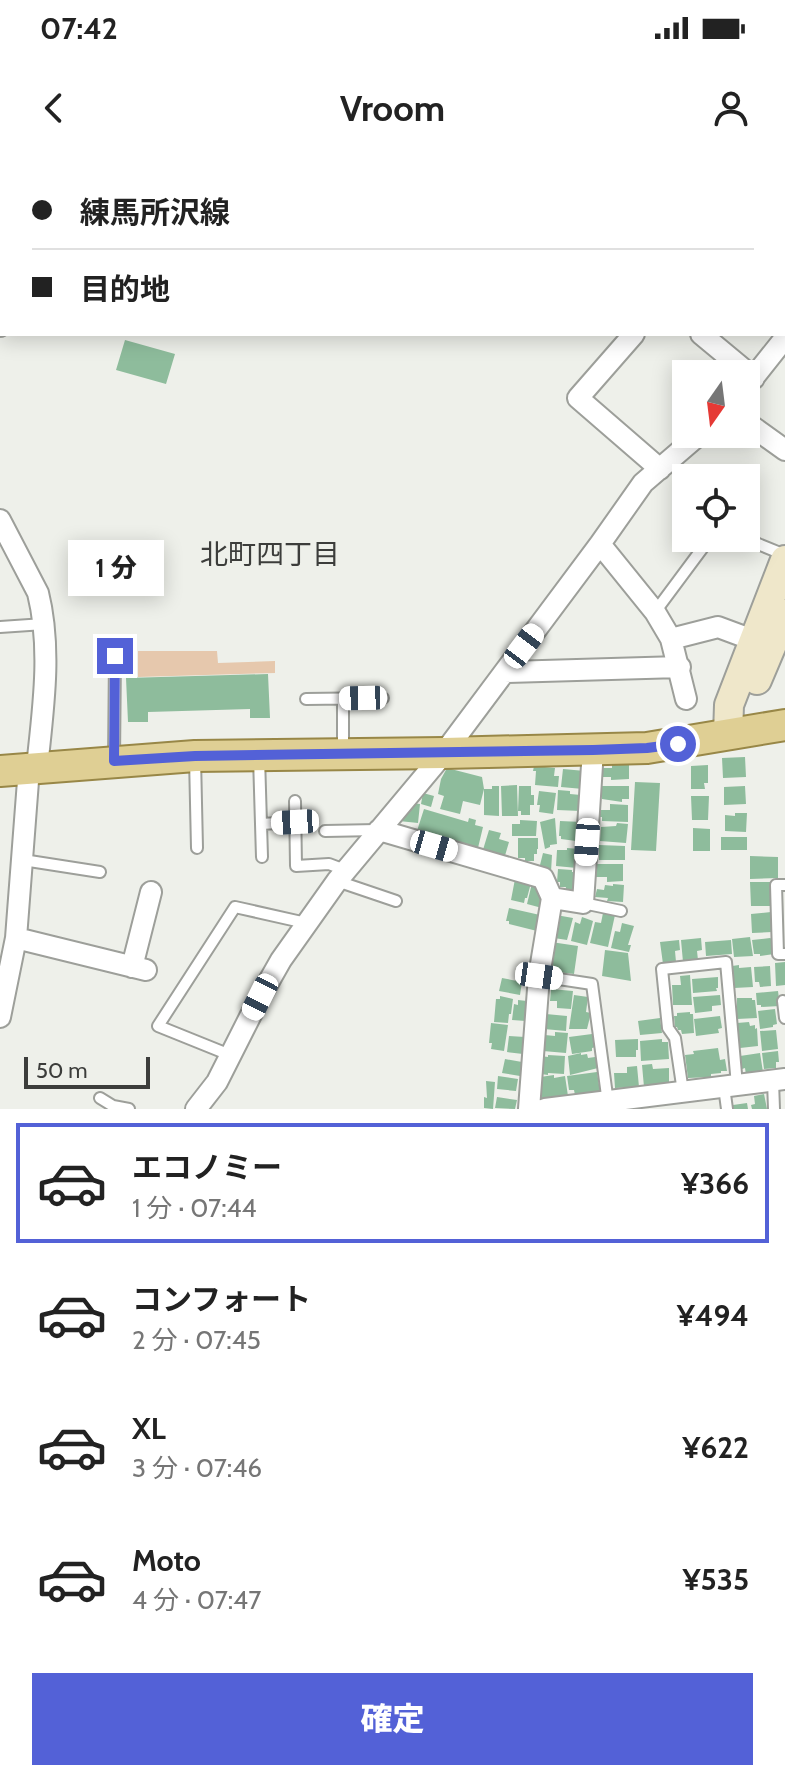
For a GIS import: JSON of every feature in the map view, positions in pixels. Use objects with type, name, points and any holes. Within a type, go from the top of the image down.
[{"type":"main road","points":[[728,735],[729,705],[785,557]]},
{"type":"main road","points":[[728,735],[748,703],[785,614]]},
{"type":"main road","points":[[22,769],[195,756],[647,748],[785,725]]},
{"type":"street","points":[[632,336],[578,398],[660,469]]},
{"type":"street","points":[[703,336],[728,360]]},
{"type":"street","points":[[760,369],[785,338]]},
{"type":"street","points":[[760,432],[785,450]]},
{"type":"street","points":[[196,1109],[217,1082],[281,960],[306,923],[341,876],[444,753],[643,483],[684,448]]},
{"type":"street","points":[[0,520],[38,593],[44,624],[44,698],[22,769],[23,860],[16,938],[6,958],[0,1017]]},
{"type":"street","points":[[600,544],[655,612],[671,639],[686,699]]},
{"type":"street","points":[[671,639],[718,627],[753,640]]},
{"type":"street","points":[[505,672],[680,667]]},
{"type":"street","points":[[552,898],[583,903],[593,750]]},
{"type":"street","points":[[379,830],[543,878],[552,898],[539,976],[529,1109]]},
{"type":"street","points":[[16,938],[139,968],[151,892]]},
{"type":"street","points":[[545,1109],[608,1105],[779,1080]]},
{"type":"lane","points":[[760,545],[785,557]]},
{"type":"lane","points":[[655,612],[700,552]]},
{"type":"lane","points":[[0,627],[44,624]]},
{"type":"lane","points":[[114,761],[115,656]]},
{"type":"lane","points":[[306,699],[383,698]]},
{"type":"lane","points":[[343,699],[343,754]]},
{"type":"lane","points":[[259,755],[262,857]]},
{"type":"lane","points":[[195,756],[197,848]]},
{"type":"lane","points":[[295,801],[296,866],[329,864],[341,876],[396,901]]},
{"type":"lane","points":[[261,824],[295,822]]},
{"type":"lane","points":[[325,831],[379,830]]},
{"type":"lane","points":[[23,860],[100,872]]},
{"type":"lane","points":[[785,885],[776,885],[778,954],[785,954]]},
{"type":"lane","points":[[583,903],[621,911]]},
{"type":"lane","points":[[230,1055],[158,1026],[235,907],[306,923]]},
{"type":"lane","points":[[683,1092],[675,1038],[668,1028],[662,969],[726,962],[730,1086],[727,1109]]},
{"type":"lane","points":[[539,976],[592,984],[608,1105]]},
{"type":"lane","points":[[783,1001],[785,1018]]},
{"type":"lane","points":[[774,1109],[779,1080]]},
{"type":"lane","points":[[100,1098],[113,1106],[129,1109]]},
{"type":"shaded area","points":[[138,651],[217,651],[218,663],[275,661],[275,673],[138,677]]},
{"type":"building","points":[[125,340],[175,354],[166,384],[116,370]]},
{"type":"building","points":[[268,674],[270,718],[250,718],[250,709],[148,712],[148,722],[128,722],[126,678]]},
{"type":"building","points":[[745,757],[746,777],[723,778],[722,758]]},
{"type":"building","points":[[612,765],[629,765],[629,779],[602,777],[602,768],[612,768]]},
{"type":"building","points":[[708,765],[705,789],[691,789],[691,766]]},
{"type":"building","points":[[534,766],[555,768],[554,776],[559,776],[558,787],[535,785]]},
{"type":"building","points":[[447,768],[482,777],[484,789],[480,805],[463,801],[460,814],[440,809],[444,796],[438,794]]},
{"type":"building","points":[[563,769],[585,771],[583,789],[561,787]]},
{"type":"building","points":[[635,782],[660,783],[656,851],[631,850]]},
{"type":"building","points":[[517,785],[518,816],[502,816],[501,786]]},
{"type":"building","points":[[492,786],[499,786],[499,816],[484,815],[484,789],[492,789]]},
{"type":"building","points":[[519,786],[531,786],[534,805],[530,805],[530,815],[521,815],[518,811]]},
{"type":"building","points":[[602,786],[629,786],[629,799],[622,799],[622,802],[602,799]]},
{"type":"building","points":[[745,786],[746,804],[724,805],[724,787]]},
{"type":"building","points":[[558,790],[581,795],[581,811],[557,810]]},
{"type":"building","points":[[539,791],[556,793],[553,814],[539,812]]},
{"type":"building","points":[[423,793],[434,796],[431,807],[421,804]]},
{"type":"building","points":[[691,796],[709,796],[708,820],[692,820]]},
{"type":"building","points":[[411,803],[420,804],[418,823],[399,821],[406,810],[410,810]]},
{"type":"building","points":[[610,804],[628,805],[628,822],[602,821],[602,817],[598,817],[598,810],[610,810]]},
{"type":"building","points":[[424,809],[468,822],[469,818],[476,820],[475,825],[483,827],[477,852],[416,834]]},
{"type":"building","points":[[735,813],[747,813],[746,832],[725,831],[725,815],[735,816]]},
{"type":"building","points":[[555,818],[557,844],[545,849],[540,822]]},
{"type":"building","points":[[520,820],[537,821],[536,836],[512,836],[512,824],[520,824]]},
{"type":"building","points":[[560,821],[582,822],[582,838],[576,838],[576,841],[561,839]]},
{"type":"building","points":[[617,823],[628,824],[626,843],[600,841],[601,827],[616,826]]},
{"type":"building","points":[[693,828],[710,829],[710,851],[693,851]]},
{"type":"building","points":[[489,830],[501,833],[499,839],[509,842],[504,859],[482,853]]},
{"type":"building","points":[[721,837],[747,837],[747,850],[721,850]]},
{"type":"building","points":[[518,838],[538,838],[534,861],[518,858]]},
{"type":"building","points":[[599,845],[625,846],[625,860],[599,860]]},
{"type":"building","points":[[580,849],[577,868],[556,866],[557,850]]},
{"type":"building","points":[[543,853],[552,855],[551,872],[539,869]]},
{"type":"building","points":[[750,856],[778,857],[778,878],[750,879]]},
{"type":"building","points":[[596,864],[623,864],[623,881],[607,882],[607,877],[596,877]]},
{"type":"building","points":[[558,869],[577,872],[576,892],[560,887],[560,882],[557,882]]},
{"type":"building","points":[[515,879],[531,883],[524,903],[511,900]]},
{"type":"building","points":[[750,882],[771,882],[771,906],[751,906]]},
{"type":"building","points":[[532,883],[544,889],[542,908],[527,904]]},
{"type":"building","points":[[605,885],[624,885],[623,902],[595,897],[597,889],[604,890]]},
{"type":"building","points":[[509,908],[540,915],[537,931],[509,924],[506,921]]},
{"type":"building","points":[[771,912],[772,932],[752,933],[751,914]]},
{"type":"building","points":[[603,913],[615,915],[608,947],[590,943],[595,922],[601,923]]},
{"type":"building","points":[[556,915],[573,918],[567,940],[554,938]]},
{"type":"building","points":[[582,917],[593,921],[587,945],[571,941],[575,922],[580,924]]},
{"type":"building","points":[[622,923],[634,926],[629,952],[611,948],[615,931],[620,932]]},
{"type":"building","points":[[750,937],[753,956],[734,957],[732,939]]},
{"type":"building","points":[[701,938],[702,950],[697,951],[698,960],[683,962],[681,940]]},
{"type":"building","points":[[770,938],[774,954],[754,954],[752,940]]},
{"type":"building","points":[[679,940],[680,950],[675,951],[676,962],[663,964],[660,942]]},
{"type":"building","points":[[731,940],[732,954],[706,956],[705,942]]},
{"type":"building","points":[[551,942],[578,946],[574,974],[550,971]]},
{"type":"building","points":[[605,950],[628,953],[631,981],[602,976]]},
{"type":"building","points":[[785,962],[785,985],[776,986],[775,963]]},
{"type":"building","points":[[739,965],[739,968],[751,967],[753,987],[734,988],[732,966]]},
{"type":"building","points":[[770,966],[771,986],[760,987],[759,982],[755,982],[754,967]]},
{"type":"building","points":[[690,975],[692,1005],[673,1005],[672,985],[681,985],[680,976]]},
{"type":"building","points":[[718,977],[717,991],[693,993],[692,979]]},
{"type":"building","points":[[502,978],[522,982],[520,995],[499,991]]},
{"type":"building","points":[[551,989],[573,991],[571,1009],[557,1008],[557,1001],[550,1001]]},
{"type":"building","points":[[778,991],[780,1006],[757,1005],[756,993]]},
{"type":"building","points":[[574,995],[588,997],[586,1012],[591,1013],[587,1029],[569,1029]]},
{"type":"building","points":[[720,995],[721,1005],[712,1006],[712,1011],[695,1013],[693,997]]},
{"type":"building","points":[[500,996],[513,999],[508,1023],[494,1022],[496,999]]},
{"type":"building","points":[[737,998],[755,1000],[757,1018],[737,1019]]},
{"type":"building","points":[[518,1000],[527,1001],[526,1021],[512,1020],[514,1004],[518,1005]]},
{"type":"building","points":[[775,1009],[777,1024],[760,1029],[758,1011]]},
{"type":"building","points":[[546,1014],[567,1016],[566,1031],[544,1029]]},
{"type":"building","points":[[693,1014],[694,1033],[682,1034],[675,1027],[674,1016]]},
{"type":"building","points":[[720,1016],[722,1028],[718,1029],[719,1033],[696,1036],[694,1019]]},
{"type":"building","points":[[660,1018],[662,1033],[640,1035],[638,1021]]},
{"type":"building","points":[[749,1022],[750,1026],[757,1028],[758,1046],[740,1048],[737,1023]]},
{"type":"building","points":[[491,1023],[508,1025],[504,1051],[491,1049]]},
{"type":"building","points":[[776,1030],[778,1049],[762,1051],[760,1031]]},
{"type":"building","points":[[555,1032],[568,1033],[566,1053],[543,1051],[545,1035],[555,1036]]},
{"type":"building","points":[[592,1034],[596,1047],[592,1051],[572,1054],[569,1037]]},
{"type":"building","points":[[509,1036],[525,1037],[523,1054],[507,1052]]},
{"type":"building","points":[[638,1039],[636,1057],[616,1057],[615,1040]]},
{"type":"building","points":[[662,1039],[662,1042],[668,1042],[669,1059],[641,1061],[640,1041]]},
{"type":"building","points":[[718,1048],[720,1060],[725,1059],[727,1071],[711,1074],[711,1077],[688,1078],[685,1055]]},
{"type":"building","points":[[778,1051],[776,1068],[764,1069],[762,1053]]},
{"type":"building","points":[[760,1053],[763,1072],[746,1075],[740,1056]]},
{"type":"building","points":[[587,1054],[588,1058],[595,1057],[598,1068],[570,1075],[568,1056]]},
{"type":"building","points":[[541,1056],[565,1056],[564,1074],[541,1074]]},
{"type":"building","points":[[505,1059],[522,1062],[520,1076],[502,1073]]},
{"type":"building","points":[[652,1064],[653,1069],[669,1068],[669,1085],[644,1087],[642,1065]]},
{"type":"building","points":[[637,1066],[639,1087],[615,1088],[614,1073],[627,1073],[627,1067]]},
{"type":"building","points":[[597,1072],[600,1091],[575,1095],[574,1090],[569,1090],[567,1076]]},
{"type":"building","points":[[554,1075],[554,1078],[565,1076],[568,1096],[540,1099],[540,1077]]},
{"type":"building","points":[[498,1076],[518,1079],[516,1091],[497,1089]]},
{"type":"building","points":[[486,1081],[495,1082],[493,1109],[484,1108]]},
{"type":"building","points":[[764,1094],[767,1109],[752,1109],[754,1096]]},
{"type":"building","points":[[497,1097],[517,1100],[515,1109],[495,1108]]},
{"type":"building","points":[[747,1103],[748,1109],[733,1109],[733,1105]]},
{"type":"district","name":"北町四丁目","points":[[270,554]]},
{"type":"route","points":[[115,656],[114,761],[195,756],[593,750],[678,744]]}]
